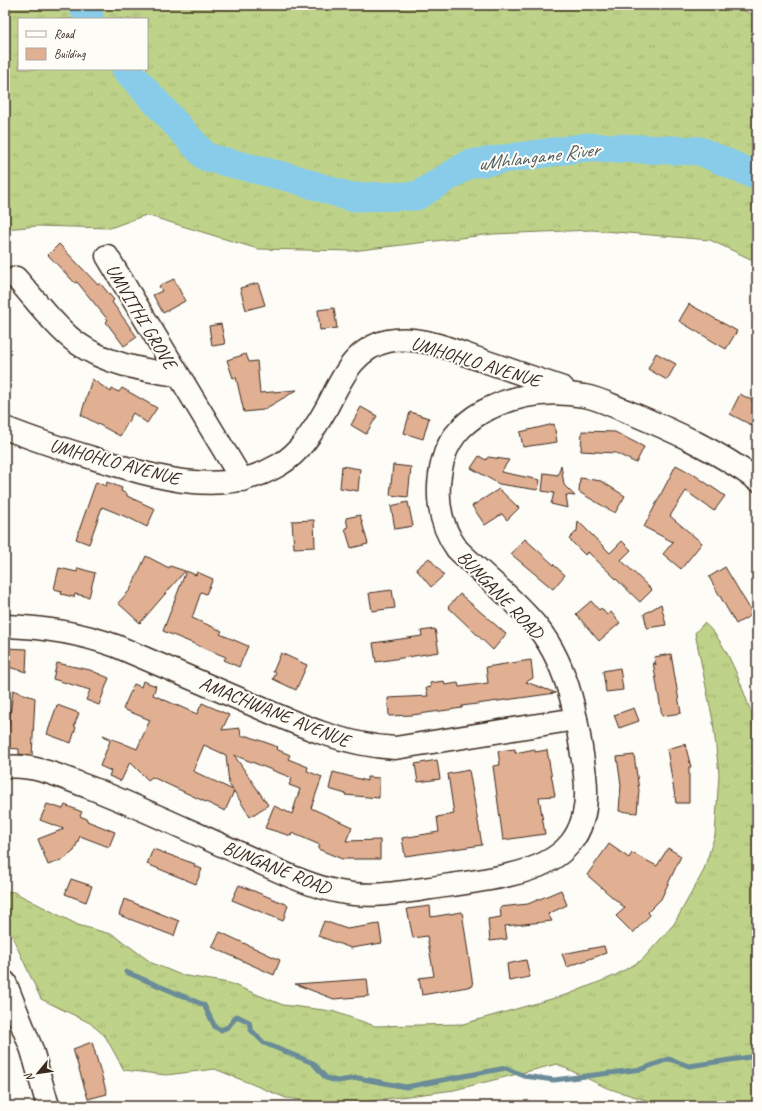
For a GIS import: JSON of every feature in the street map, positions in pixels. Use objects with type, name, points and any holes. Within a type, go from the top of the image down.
[{"type":"street","name":"UMVITHI GROVE","points":[[107,256],[242,480]]},
{"type":"street","name":"UMVITHI GROVE","points":[[16,278],[77,343],[106,359],[121,364],[178,375]]},
{"type":"street","name":"UMHOHLO AVENUE","points":[[5,428],[73,452],[156,476],[205,484],[242,480],[278,466],[293,455],[316,425],[345,371],[352,362],[370,349],[388,341],[408,340],[430,343],[585,396]]},
{"type":"street","name":"BUNGANE ROAD","points":[[5,767],[22,766],[51,773],[105,794],[288,875],[328,890],[367,895],[501,878],[529,871],[557,857],[578,833],[585,808],[586,782],[576,718],[566,678],[554,652],[537,626],[457,549],[449,538],[444,525],[438,496],[441,466],[445,452],[463,425],[478,414],[505,401],[545,393],[585,396],[658,424],[696,443],[757,480]]},
{"type":"street","name":"AMACHWANE AVENUE","points":[[5,626],[47,629],[92,637],[333,738],[374,747],[395,748],[576,718]]},
{"type":"street","points":[[5,982],[32,1050],[48,1106]]},
{"type":"green space","points":[[5,5],[730,5],[757,16],[757,262],[710,240],[592,230],[493,234],[352,251],[258,249],[146,215],[110,228],[37,226],[5,229]]},
{"type":"green space","points":[[704,623],[713,632],[729,657],[742,687],[757,729],[757,1106],[665,1106],[607,1088],[557,1064],[454,1090],[340,1105],[286,1098],[215,1069],[166,1075],[124,1070],[105,1036],[90,1023],[41,999],[5,921],[5,891],[14,892],[78,925],[114,935],[152,963],[181,975],[229,983],[283,1005],[332,1011],[375,1026],[463,1024],[569,994],[614,976],[642,960],[674,924],[703,872],[715,835],[719,774],[713,721],[695,633]]},
{"type":"building","points":[[59,244],[98,285],[100,283],[114,300],[112,302],[137,337],[124,346],[106,322],[108,320],[77,282],[75,283],[48,255]]},
{"type":"building","points":[[174,279],[185,301],[163,313],[153,295],[162,291],[159,286]]},
{"type":"building","points":[[258,283],[265,305],[246,310],[240,288]]},
{"type":"building","points":[[689,304],[737,331],[726,349],[679,321]]},
{"type":"building","points":[[334,308],[337,328],[320,330],[318,310]]},
{"type":"building","points":[[221,324],[225,344],[212,346],[209,326]]},
{"type":"building","points":[[656,353],[676,364],[667,380],[648,369]]},
{"type":"building","points":[[246,354],[249,362],[257,361],[260,393],[297,390],[263,410],[244,412],[236,377],[233,378],[227,360]]},
{"type":"building","points":[[92,379],[111,392],[112,389],[119,392],[122,388],[157,408],[147,423],[133,413],[120,436],[81,415]]},
{"type":"building","points":[[740,394],[757,403],[757,428],[730,414]]},
{"type":"building","points":[[361,407],[377,416],[366,434],[351,425]]},
{"type":"building","points":[[410,412],[429,418],[423,439],[404,433]]},
{"type":"building","points":[[554,424],[557,442],[523,447],[520,432]]},
{"type":"building","points":[[582,431],[615,432],[644,447],[636,463],[616,453],[581,451]]},
{"type":"building","points":[[479,456],[486,460],[488,457],[509,460],[501,472],[540,480],[538,490],[499,484],[471,468]]},
{"type":"building","points":[[393,465],[411,467],[408,497],[390,495]]},
{"type":"building","points":[[561,465],[564,485],[575,496],[566,495],[568,508],[551,504],[554,493],[542,491],[544,473],[558,475]]},
{"type":"building","points":[[676,465],[696,476],[725,496],[714,511],[686,491],[670,516],[702,543],[681,569],[663,554],[673,542],[644,527]]},
{"type":"building","points":[[342,466],[360,469],[358,491],[340,488]]},
{"type":"building","points":[[580,478],[601,481],[625,496],[615,513],[579,492]]},
{"type":"building","points":[[96,482],[106,486],[107,482],[122,488],[121,491],[127,494],[127,496],[155,509],[147,527],[102,507],[89,544],[76,539]]},
{"type":"building","points":[[499,489],[519,508],[507,520],[502,514],[485,525],[472,506]]},
{"type":"building","points":[[408,502],[413,526],[395,529],[391,506]]},
{"type":"building","points":[[360,515],[368,544],[351,548],[345,528],[348,528],[346,518]]},
{"type":"building","points":[[314,520],[315,547],[294,548],[292,521]]},
{"type":"building","points":[[578,521],[610,553],[622,541],[631,550],[621,560],[652,590],[640,602],[588,552],[585,555],[569,539],[577,531]]},
{"type":"building","points":[[525,539],[565,575],[553,589],[511,554]]},
{"type":"building","points":[[146,556],[169,568],[170,566],[185,571],[140,623],[118,603],[130,590]]},
{"type":"building","points":[[429,558],[444,575],[431,587],[416,569]]},
{"type":"building","points":[[725,567],[753,614],[736,624],[709,577]]},
{"type":"building","points":[[59,568],[77,572],[78,568],[95,573],[89,597],[75,594],[74,597],[61,594],[62,591],[54,589]]},
{"type":"building","points":[[186,571],[196,575],[197,572],[213,579],[206,594],[201,592],[192,618],[222,631],[220,634],[248,646],[239,667],[224,660],[226,657],[163,631]]},
{"type":"building","points":[[392,590],[395,608],[372,611],[369,593]]},
{"type":"building","points":[[460,594],[506,634],[493,650],[448,607]]},
{"type":"building","points":[[591,601],[599,610],[601,608],[607,615],[611,612],[620,623],[599,641],[576,614]]},
{"type":"building","points":[[661,604],[666,625],[647,628],[644,614]]},
{"type":"building","points":[[435,629],[439,652],[376,662],[373,643],[422,636],[421,631]]},
{"type":"building","points":[[5,648],[27,649],[26,672],[5,666]]},
{"type":"building","points":[[281,653],[307,665],[296,690],[273,679],[276,673],[273,672]]},
{"type":"building","points":[[671,654],[681,713],[662,716],[653,662],[656,665],[654,657]]},
{"type":"building","points":[[531,660],[533,678],[526,682],[556,693],[462,706],[462,708],[412,715],[389,716],[388,698],[428,696],[426,688],[431,687],[430,683],[444,681],[445,685],[458,683],[459,687],[488,683],[486,667]]},
{"type":"building","points":[[57,663],[90,670],[109,678],[99,705],[86,700],[90,690],[53,679]]},
{"type":"building","points":[[620,668],[623,690],[606,692],[603,671]]},
{"type":"building","points":[[143,681],[156,686],[153,695],[197,714],[202,703],[229,715],[222,730],[240,728],[241,736],[248,736],[278,747],[276,749],[290,755],[288,759],[308,767],[307,771],[322,777],[311,808],[352,827],[346,841],[380,840],[380,859],[342,859],[318,849],[320,845],[292,833],[291,836],[265,828],[274,806],[292,814],[300,789],[289,785],[292,778],[234,755],[268,805],[250,817],[234,791],[225,811],[152,777],[148,780],[130,762],[121,781],[109,776],[111,771],[100,766],[110,741],[103,735],[137,749],[150,720],[123,709],[134,684],[141,687]],"holes":[[[204,745],[226,755],[229,784],[233,790],[193,771]]]},
{"type":"building","points":[[13,690],[35,698],[32,756],[19,754],[19,749],[6,748]]},
{"type":"building","points":[[57,705],[79,713],[74,726],[76,727],[71,743],[47,734]]},
{"type":"building","points":[[634,708],[639,721],[619,728],[614,715]]},
{"type":"building","points":[[685,744],[691,767],[689,767],[689,803],[676,803],[667,749]]},
{"type":"building","points":[[515,749],[515,753],[535,749],[535,752],[547,750],[555,796],[539,797],[545,834],[503,840],[493,766],[500,765],[498,751]]},
{"type":"building","points":[[634,755],[639,790],[637,813],[619,811],[621,785],[617,757]]},
{"type":"building","points":[[437,760],[440,779],[418,782],[415,764]]},
{"type":"building","points":[[469,770],[482,845],[405,856],[402,838],[439,832],[437,817],[454,814],[448,774]]},
{"type":"building","points":[[333,772],[367,781],[367,777],[379,778],[379,798],[345,795],[346,794],[329,789]]},
{"type":"building","points":[[47,804],[63,809],[65,805],[82,812],[80,816],[87,819],[87,821],[115,832],[109,847],[80,836],[74,851],[64,859],[48,865],[38,839],[64,829],[40,820]]},
{"type":"building","points":[[609,844],[629,858],[632,853],[657,866],[668,848],[681,856],[661,899],[648,912],[650,915],[633,933],[616,916],[625,908],[587,875]]},
{"type":"building","points":[[153,849],[195,864],[194,866],[202,869],[196,884],[147,864]]},
{"type":"building","points":[[71,879],[92,886],[86,902],[65,894]]},
{"type":"building","points":[[239,885],[288,905],[283,921],[232,900]]},
{"type":"building","points":[[561,890],[567,905],[548,914],[552,921],[505,926],[507,939],[490,941],[488,919],[501,917],[500,907],[528,904]]},
{"type":"building","points":[[124,899],[179,921],[174,936],[119,915]]},
{"type":"building","points":[[430,906],[431,917],[462,912],[473,986],[422,995],[419,978],[434,976],[427,936],[413,938],[407,909]]},
{"type":"building","points":[[324,921],[347,929],[379,924],[382,943],[351,948],[318,936]]},
{"type":"building","points":[[220,932],[280,960],[274,975],[212,947]]},
{"type":"building","points":[[604,946],[606,953],[567,967],[562,954]]},
{"type":"building","points":[[526,960],[530,977],[509,981],[507,964]]},
{"type":"building","points":[[367,979],[369,996],[334,999],[295,984]]},
{"type":"building","points":[[92,1042],[107,1094],[88,1099],[73,1049]]},
{"type":"waterway","name":"uMhlangane River","points":[[82,5],[89,18]]},
{"type":"waterway","name":"uMhlangane River","points":[[127,70],[206,157],[295,179],[350,197],[417,196],[469,164],[587,147],[700,151],[757,176]]},
{"type":"waterway","points":[[126,972],[204,1005],[215,1027],[221,1030],[228,1027],[237,1016],[249,1022],[251,1030],[264,1043],[313,1063],[326,1078],[337,1081],[358,1078],[406,1087],[506,1068],[524,1076],[554,1080],[642,1069],[669,1059],[689,1066],[757,1056]]}]
